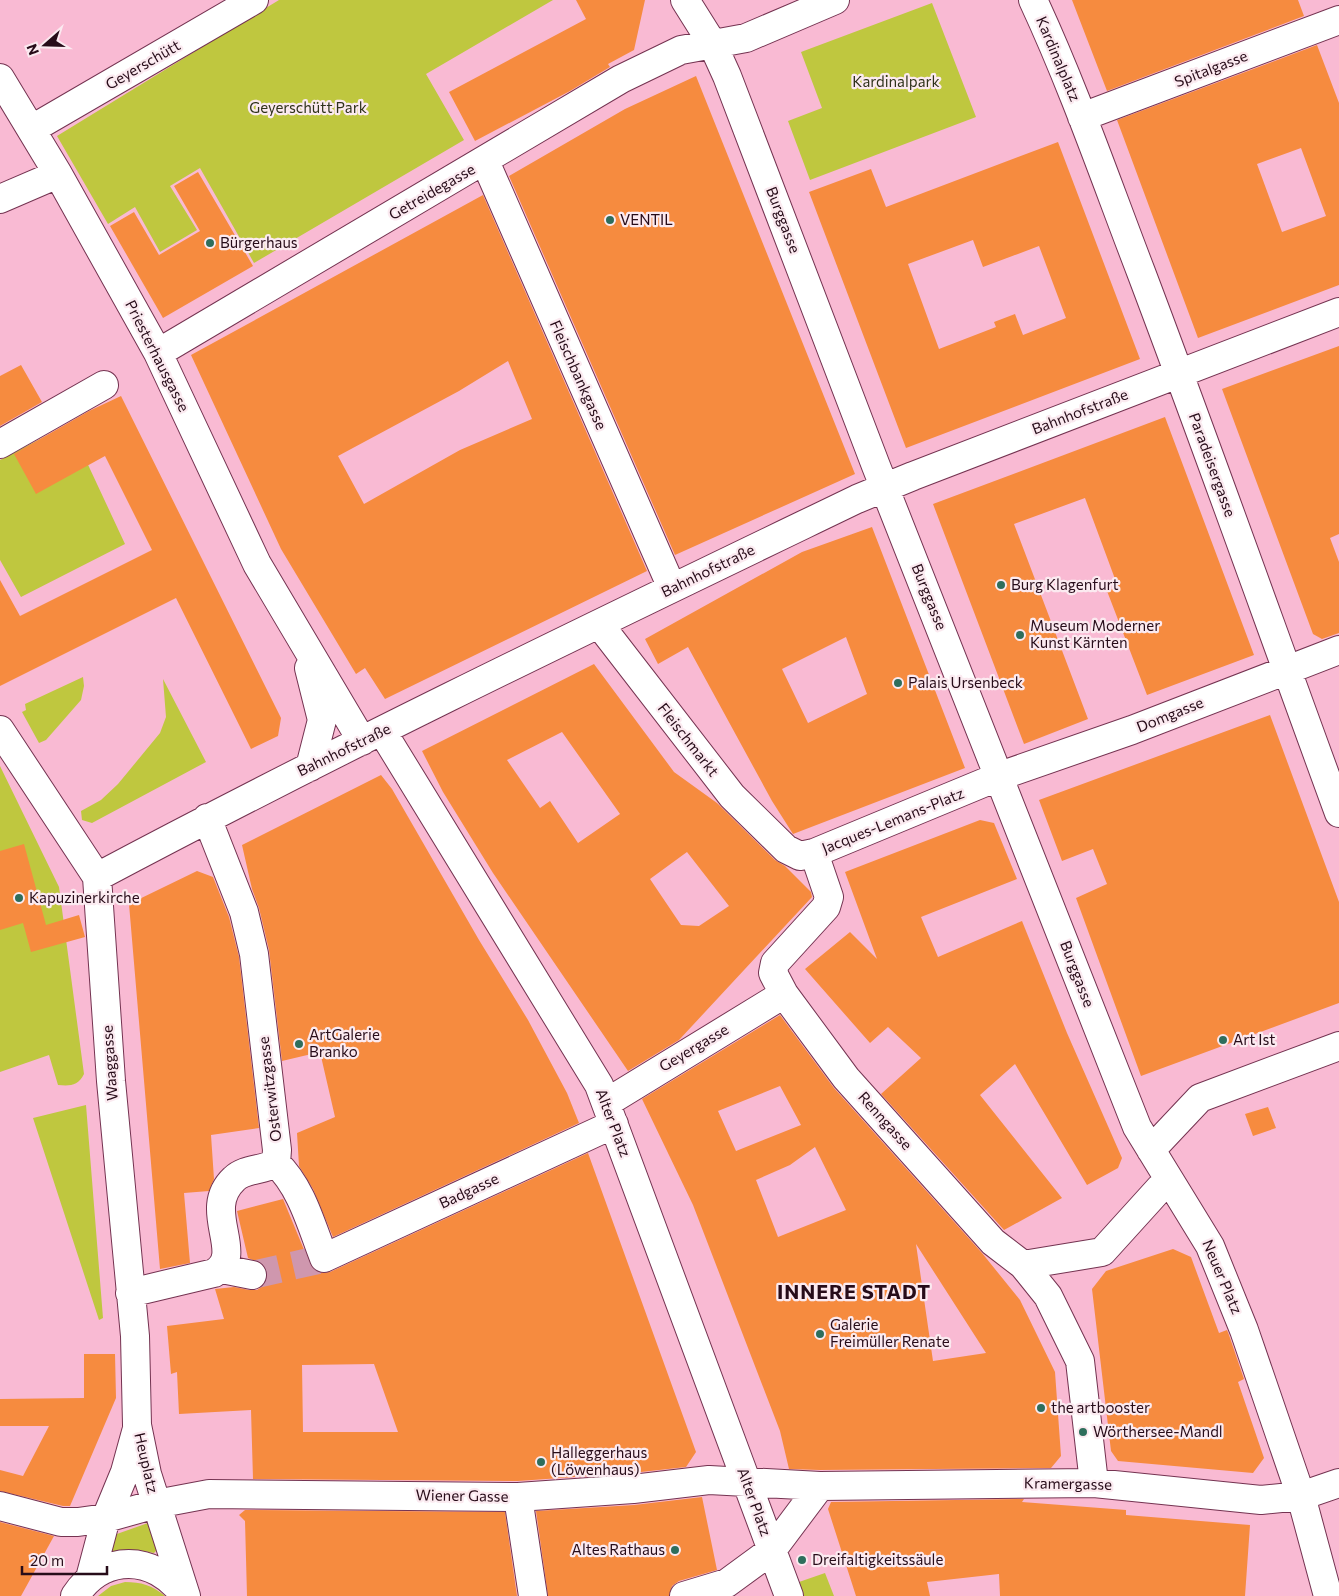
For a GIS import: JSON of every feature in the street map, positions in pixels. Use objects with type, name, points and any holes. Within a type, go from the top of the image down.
[{"type":"street","name":"Geyerschütt","points":[[32,129],[254,0]]},
{"type":"street","name":"Burggasse","points":[[685,0],[712,43],[727,76],[885,487],[1119,1082],[1137,1127],[1151,1150]]},
{"type":"street","points":[[712,43],[746,38],[835,0]]},
{"type":"street","name":"Kardinalplatz","points":[[1033,0],[1082,117]]},
{"type":"street","name":"Spitalgasse","points":[[1082,117],[1334,21]]},
{"type":"street","name":"Getreidegasse","points":[[158,353],[621,79],[681,50],[712,43]]},
{"type":"street","name":"Priesterhausgasse","points":[[0,78],[58,174],[158,353],[257,564],[302,640],[372,736]]},
{"type":"street","name":"Paradeisergasse","points":[[1082,117],[1180,374],[1339,813]]},
{"type":"street","name":"Fleischbankgasse","points":[[485,161],[672,588]]},
{"type":"street","points":[[0,199],[58,174]]},
{"type":"street","name":"Bahnhofstraße","points":[[97,876],[207,818],[372,736],[672,588],[885,487],[1339,312]]},
{"type":"street","points":[[0,444],[104,385]]},
{"type":"street","name":"Fleischmarkt","points":[[599,624],[732,796],[786,849]]},
{"type":"street","name":"Priesterhausgasse","points":[[302,640],[322,720],[310,767]]},
{"type":"street","name":"Domgasse","points":[[1000,776],[1132,730],[1339,650]]},
{"type":"street","name":"Waaggasse","points":[[0,730],[97,876],[112,1091],[135,1336],[138,1425]]},
{"type":"street","name":"Alter Platz","points":[[372,736],[599,1085],[789,1596]]},
{"type":"street","name":"Jacques-Lemans-Platz","points":[[786,849],[800,856],[814,853],[1000,776]]},
{"type":"street","name":"Osterwitzgasse","points":[[207,818],[244,912],[254,954],[277,1150],[276,1163],[268,1168],[243,1172],[232,1180],[221,1198],[220,1214],[227,1248],[226,1259],[222,1268]]},
{"type":"street","name":"Renngasse","points":[[814,853],[829,897],[826,907],[775,963],[774,973],[784,994],[846,1078],[993,1242],[1023,1265],[1048,1296],[1080,1362],[1094,1483]]},
{"type":"street","name":"Geyergasse","points":[[610,1113],[784,994]]},
{"type":"street","points":[[1151,1150],[1200,1098],[1339,1046]]},
{"type":"street","name":"Badgasse","points":[[276,1163],[297,1190],[321,1259],[610,1113]]},
{"type":"street","name":"Neuer Platz","points":[[1151,1150],[1210,1246],[1244,1330],[1318,1490],[1328,1596]]},
{"type":"street","points":[[1023,1265],[1102,1252],[1160,1188]]},
{"type":"street","points":[[130,1293],[214,1273],[222,1268],[252,1275]]},
{"type":"street","name":"Heuplatz","points":[[138,1425],[147,1474],[185,1596]]},
{"type":"street","name":"Heuplatz","points":[[83,1587],[106,1518],[125,1472],[138,1425]]},
{"type":"street","name":"Wiener Gasse","points":[[0,1506],[61,1522],[78,1522],[106,1518],[156,1504],[209,1494],[518,1497],[633,1489],[709,1480],[820,1486]]},
{"type":"street","name":"Kramergasse","points":[[820,1486],[1094,1483],[1261,1500],[1318,1490]]},
{"type":"street","name":"Alter Platz","points":[[684,1596],[727,1583],[772,1550],[820,1486]]},
{"type":"street","points":[[1318,1490],[1339,1503]]},
{"type":"street","points":[[518,1497],[533,1596]]},
{"type":"street","name":"Heuplatz","points":[[83,1587],[106,1568],[124,1564],[143,1565],[160,1572],[175,1583],[185,1596]]},
{"type":"green space","name":"Geyerschütt Park","points":[[279,0],[553,0],[426,74],[464,140],[254,263],[200,168],[170,186],[197,230],[160,252],[135,207],[108,224],[57,136]]},
{"type":"green space","name":"Kardinalpark","points":[[932,3],[976,117],[810,180],[788,121],[822,108],[801,52]]},
{"type":"green space","points":[[69,424],[125,544],[21,597],[0,560],[0,460]]},
{"type":"green space","points":[[83,677],[84,686],[81,700],[46,740],[39,743],[22,712],[26,710],[25,704]]},
{"type":"green space","points":[[163,679],[206,762],[92,823],[82,820],[81,811],[101,800],[118,784],[160,733],[166,717]]},
{"type":"green space","points":[[0,766],[59,887],[84,1074],[79,1081],[73,1084],[58,1085],[49,1055],[0,1072]]},
{"type":"green space","points":[[86,1105],[103,1318],[99,1320],[33,1118]]},
{"type":"green space","points":[[148,1523],[158,1549],[154,1553],[131,1550],[108,1553],[114,1535]]},
{"type":"green space","points":[[825,1573],[834,1596],[804,1596],[799,1582]]},
{"type":"green space","points":[[125,1582],[146,1585],[156,1589],[165,1596],[98,1596],[111,1586]]},
{"type":"building","points":[[576,0],[645,0],[634,50],[608,64],[610,67],[570,91],[475,141],[449,92],[586,19]]},
{"type":"building","points":[[1072,0],[1298,0],[1304,16],[1107,91]]},
{"type":"building","points":[[1317,45],[1339,103],[1339,285],[1198,338],[1117,120]],"holes":[[[1301,148],[1326,216],[1282,232],[1257,164]]]},
{"type":"building","points":[[696,76],[855,474],[675,555],[509,176],[625,109]]},
{"type":"building","points":[[1058,142],[1140,359],[906,448],[809,192],[871,169],[886,207]],"holes":[[[973,240],[983,267],[1039,246],[1066,318],[1023,335],[1015,314],[994,322],[996,327],[939,349],[908,264]]]},
{"type":"building","name":"Bürgerhaus","points":[[198,172],[253,266],[163,318],[110,226],[134,212],[159,255],[200,231],[174,186]]},
{"type":"building","points":[[483,195],[647,571],[385,699],[365,668],[356,674],[281,549],[191,355]],"holes":[[[508,361],[532,419],[460,450],[364,504],[338,456],[459,391]]]},
{"type":"building","points":[[1339,346],[1339,534],[1330,538],[1339,562],[1339,633],[1322,639],[1313,634],[1222,389]]},
{"type":"building","points":[[21,365],[42,402],[0,426],[0,376]]},
{"type":"building","points":[[121,396],[281,718],[278,736],[251,749],[176,598],[0,686],[0,580],[20,616],[152,550],[105,456],[36,494],[14,454],[89,411]]},
{"type":"building","name":"Burg Klagenfurt","points":[[1165,417],[1254,655],[1147,695],[1107,591],[1118,587],[1085,498],[1014,524],[1088,719],[1024,744],[933,504]]},
{"type":"building","points":[[872,527],[965,768],[793,834],[772,801],[688,647],[658,664],[645,639],[802,552]],"holes":[[[846,637],[867,694],[808,723],[782,669]]]},
{"type":"building","points":[[594,664],[674,772],[717,803],[775,860],[785,866],[811,892],[812,897],[679,1040],[628,1071],[493,873],[443,792],[422,751]],"holes":[[[562,732],[620,814],[578,843],[550,801],[540,808],[507,760]],[[687,852],[729,906],[699,926],[681,925],[650,879]]]},
{"type":"building","points":[[1270,715],[1339,902],[1339,1003],[1141,1076],[1076,898],[1107,884],[1093,849],[1062,861],[1039,800]]},
{"type":"building","points":[[381,775],[392,789],[479,940],[528,1020],[567,1093],[579,1123],[333,1237],[313,1189],[299,1166],[297,1133],[335,1117],[320,1052],[282,1061],[269,950],[242,845]]},
{"type":"building","points":[[980,820],[994,823],[1017,879],[921,917],[938,957],[1022,921],[1067,1033],[1122,1158],[1118,1168],[1087,1185],[1015,1064],[980,1095],[1062,1198],[1004,1230],[881,1094],[921,1058],[888,1027],[870,1043],[805,969],[850,932],[877,959],[845,872]]},
{"type":"building","points":[[24,844],[46,925],[79,915],[85,937],[31,952],[23,923],[0,930],[0,851]]},
{"type":"building","points":[[197,871],[213,877],[229,917],[239,957],[259,1128],[211,1135],[214,1179],[209,1191],[184,1193],[190,1263],[160,1269],[129,904]]},
{"type":"building","points":[[780,1015],[834,1088],[982,1253],[1020,1300],[1055,1372],[1061,1456],[1051,1468],[789,1469],[780,1431],[693,1205],[642,1099]],"holes":[[[780,1086],[801,1125],[736,1151],[718,1111]],[[815,1147],[846,1210],[778,1237],[756,1180],[790,1165]],[[916,1244],[986,1353],[933,1361]]]},
{"type":"building","points":[[1268,1107],[1276,1128],[1253,1136],[1245,1114]]},
{"type":"building","points":[[588,1153],[696,1452],[686,1467],[518,1481],[253,1479],[251,1410],[179,1414],[177,1372],[171,1374],[167,1326],[224,1319],[215,1289],[234,1287],[257,1290],[263,1286],[267,1279],[267,1270],[263,1264],[248,1258],[237,1211],[283,1199],[310,1264],[315,1271],[322,1273],[330,1272]],"holes":[[[374,1364],[398,1432],[303,1432],[302,1365]]]},
{"type":"building","points":[[1173,1249],[1191,1257],[1219,1333],[1227,1330],[1229,1335],[1244,1379],[1238,1382],[1264,1458],[1253,1473],[1118,1461],[1111,1451],[1092,1289],[1106,1271]]},
{"type":"building","points":[[84,1354],[115,1354],[116,1398],[70,1506],[0,1491],[0,1470],[23,1476],[49,1426],[0,1426],[0,1399],[84,1398]]},
{"type":"building","name":"Altes Rathaus","points":[[702,1497],[717,1570],[679,1581],[672,1586],[669,1596],[548,1596],[536,1511],[634,1505]]},
{"type":"building","points":[[1024,1499],[1022,1502],[1126,1510],[1126,1515],[1250,1525],[1245,1596],[1000,1596],[999,1574],[927,1582],[930,1596],[856,1596],[828,1509],[831,1502]]},
{"type":"building","points":[[245,1510],[505,1512],[517,1596],[247,1596],[245,1521],[239,1515]]},
{"type":"building","points":[[0,1522],[54,1536],[21,1596],[0,1596]]},
{"type":"tunnel","points":[[252,1275],[318,1260]]},
{"type":"place","name":"VENTIL","points":[[610,220]]},
{"type":"place","name":"Bürgerhaus","points":[[210,243]]},
{"type":"place","name":"Burg Klagenfurt","points":[[1001,585]]},
{"type":"place","name":"Museum Moderner Kunst Kärnten","points":[[1020,635]]},
{"type":"place","name":"Palais Ursenbeck","points":[[898,683]]},
{"type":"place","name":"Kapuzinerkirche","points":[[19,898]]},
{"type":"place","name":"Art Ist","points":[[1223,1040]]},
{"type":"place","name":"ArtGalerie Branko","points":[[299,1044]]},
{"type":"place","name":"Galerie Freimüller Renate","points":[[820,1334]]},
{"type":"place","name":"the artbooster","points":[[1041,1408]]},
{"type":"place","name":"Wörthersee-Mandl","points":[[1083,1432]]},
{"type":"place","name":"Halleggerhaus (Löwenhaus)","points":[[541,1462]]},
{"type":"place","name":"Altes Rathaus","points":[[675,1550]]},
{"type":"place","name":"Dreifaltigkeitssäule","points":[[802,1560]]},
{"type":"district","name":"INNERE STADT","points":[[854,1292]]}]
